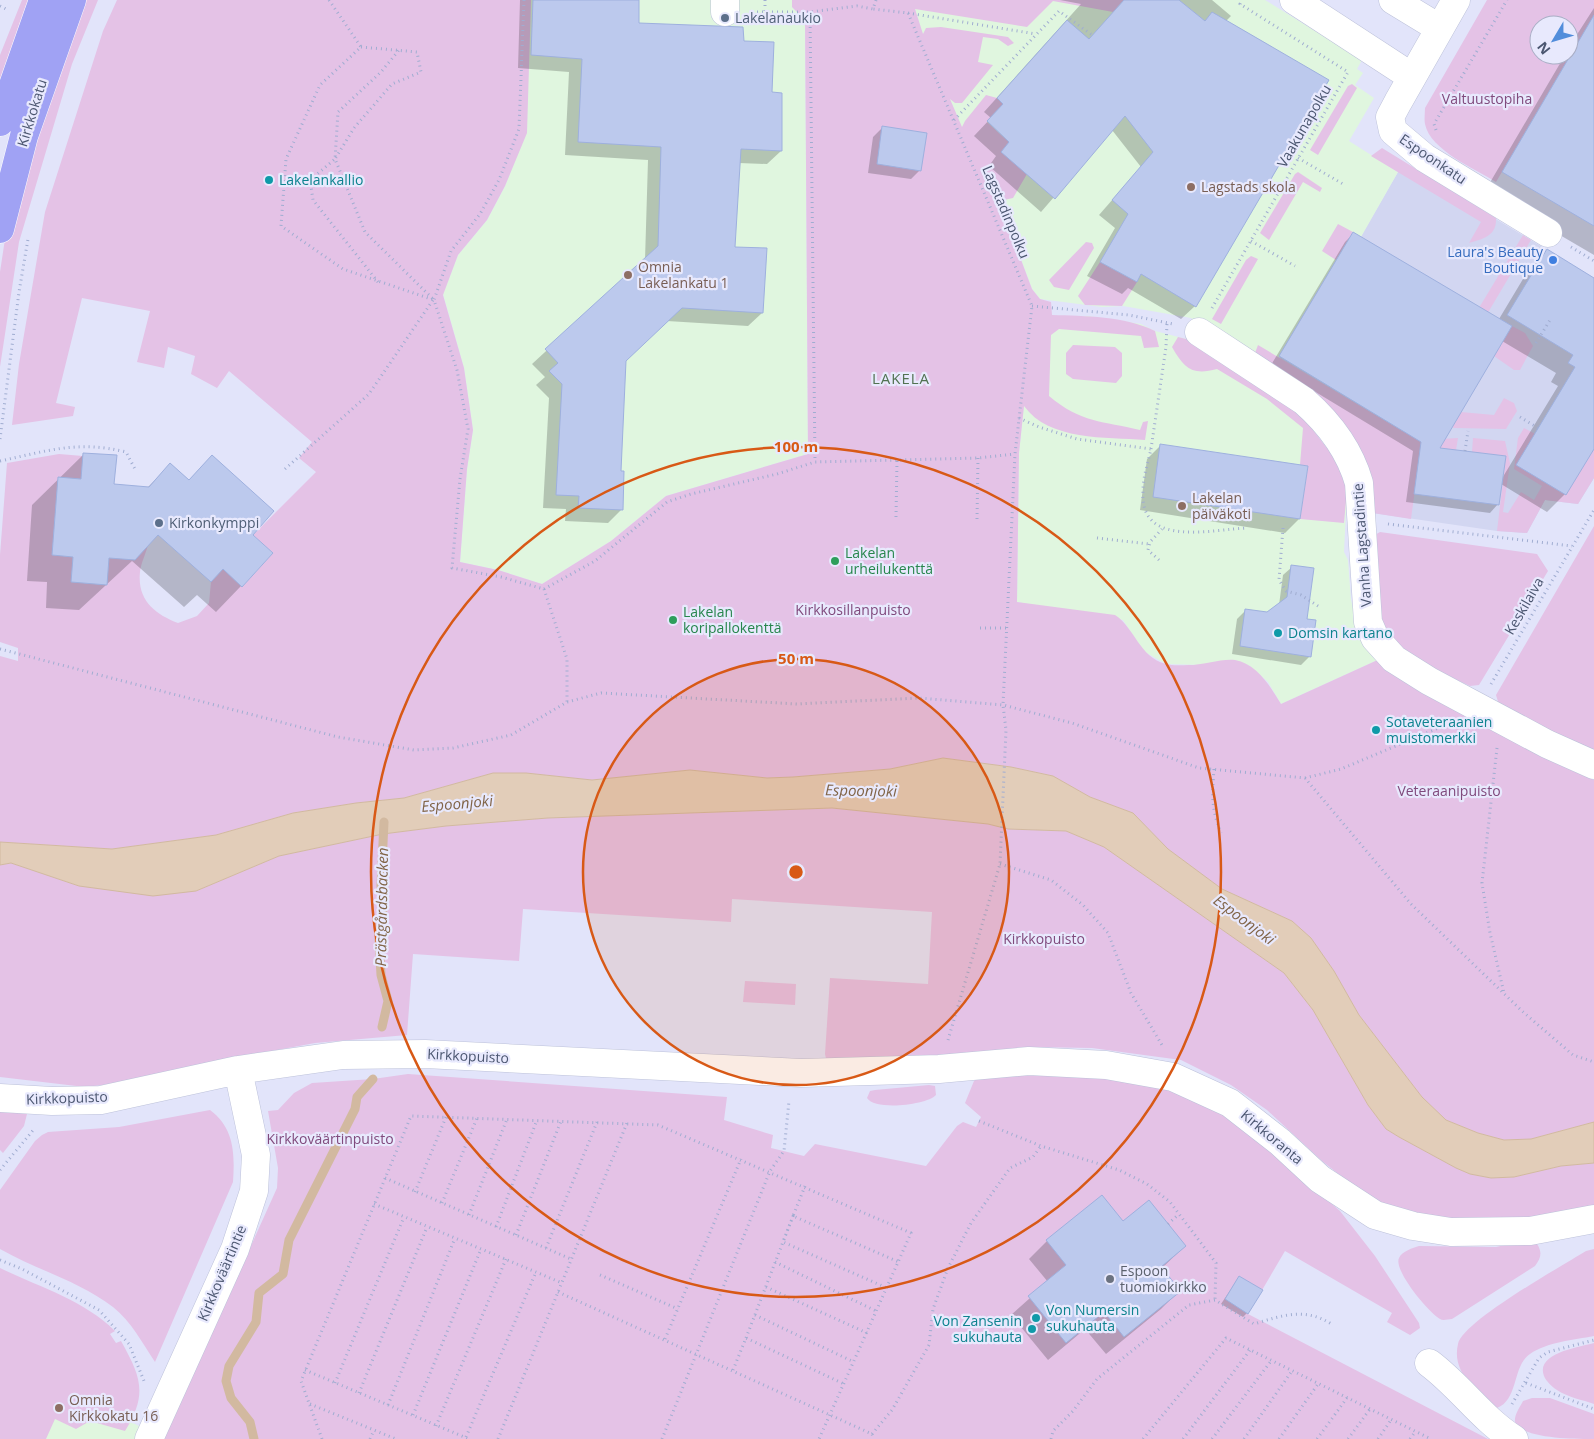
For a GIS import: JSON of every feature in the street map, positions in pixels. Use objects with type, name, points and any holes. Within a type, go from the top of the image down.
[{"type":"main road","name":"Kirkkokatu","points":[[0,122],[43,0]]},
{"type":"main road","name":"Kirkkokatu","points":[[0,228],[24,136],[72,0]]},
{"type":"street","points":[[1294,0],[1412,77]]},
{"type":"street","points":[[1393,0],[1439,28]]},
{"type":"street","name":"Espoonkatu","points":[[1456,0],[1390,117],[1393,131],[1425,158],[1548,233]]},
{"type":"street","name":"Vanha Lagstadintie","points":[[1199,332],[1304,401],[1319,414],[1354,463],[1359,483],[1368,622],[1374,638],[1394,659],[1429,681],[1594,765]]},
{"type":"street","name":"Kirkkopuisto","points":[[0,1098],[52,1102],[101,1100],[238,1070],[343,1054],[425,1054],[801,1073],[939,1069]]},
{"type":"street","name":"Kirkkoranta","points":[[939,1069],[1029,1060],[1106,1065],[1173,1077],[1230,1103],[1280,1142],[1320,1179],[1375,1215],[1413,1226],[1451,1232],[1530,1231],[1594,1219]]},
{"type":"street","name":"Kirkkoväärtintie","points":[[149,1439],[234,1249],[254,1191],[256,1155],[238,1070]]},
{"type":"street","points":[[1429,1363],[1450,1378],[1500,1430],[1513,1438]]},
{"type":"path","points":[[329,0],[361,47]]},
{"type":"path","points":[[285,469],[368,394],[434,300],[451,252],[485,206],[499,180],[519,129],[524,0]]},
{"type":"path","points":[[765,0],[765,12]]},
{"type":"path","points":[[873,8],[876,0]]},
{"type":"path","name":"Vaakunapolku","points":[[1199,332],[1348,72],[1240,4],[1242,0]]},
{"type":"path","points":[[1437,134],[1434,124],[1507,0]]},
{"type":"path","points":[[0,6],[8,10]]},
{"type":"path","points":[[725,6],[765,12],[810,12],[857,6],[1036,35]]},
{"type":"path","points":[[954,120],[1059,11],[1092,35]]},
{"type":"path","points":[[810,12],[815,462]]},
{"type":"path","name":"Lagstadinpolku","points":[[908,13],[1032,306]]},
{"type":"path","points":[[379,283],[313,200],[310,180],[335,159],[354,128],[392,84],[421,72],[417,52],[361,47],[320,85],[286,159],[281,226],[343,269],[379,283],[434,300]]},
{"type":"path","points":[[399,50],[381,72],[338,112],[335,159],[365,232],[434,300],[458,370],[468,429],[460,479],[452,568],[501,577],[544,589],[595,561],[666,502],[777,474],[815,462],[978,458],[1015,454]]},
{"type":"path","points":[[1298,158],[1343,184]]},
{"type":"path","points":[[0,439],[5,388],[28,238]]},
{"type":"path","points":[[1251,241],[1295,266]]},
{"type":"path","points":[[939,1069],[1000,864],[1006,730],[1003,705],[1015,454],[1032,306],[1130,315],[1199,332]]},
{"type":"path","points":[[1536,343],[1550,320]]},
{"type":"path","points":[[1167,323],[1166,347],[1151,449],[1142,491],[1144,507],[1162,529],[1188,533],[1248,528]]},
{"type":"path","points":[[0,387],[5,388]]},
{"type":"path","points":[[1520,416],[1538,428]]},
{"type":"path","points":[[1019,418],[1077,439],[1104,441],[1151,449]]},
{"type":"path","points":[[1465,451],[1468,431]]},
{"type":"path","points":[[0,461],[71,445],[126,452],[136,471]]},
{"type":"path","points":[[977,520],[978,458]]},
{"type":"path","points":[[896,518],[897,460]]},
{"type":"path","name":"Keskilaiva","points":[[1489,713],[1572,546],[1592,517],[1594,510]]},
{"type":"path","points":[[1360,521],[1572,546]]},
{"type":"path","points":[[1283,528],[1279,580],[1286,591],[1301,595],[1321,608]]},
{"type":"path","points":[[1159,560],[1148,550],[1149,544],[1162,529]]},
{"type":"path","points":[[1097,538],[1149,544]]},
{"type":"path","points":[[544,589],[567,658],[567,702]]},
{"type":"path","points":[[980,628],[1007,628]]},
{"type":"path","points":[[0,649],[338,736],[414,750],[453,748],[511,736],[567,702],[602,693],[797,704],[920,698],[1003,705],[1072,723],[1199,768],[1305,778],[1341,769],[1457,720],[1489,713],[1482,883],[1490,933],[1504,994]]},
{"type":"path","points":[[1214,769],[1211,800],[1213,813],[1221,833]]},
{"type":"path","points":[[1305,778],[1411,904],[1504,994],[1574,1055],[1594,1062]]},
{"type":"path","points":[[1000,864],[1051,880],[1084,904],[1108,933],[1131,993],[1163,1048],[1173,1077]]},
{"type":"path","points":[[662,1439],[770,1171],[784,1151],[790,1098]]},
{"type":"path","points":[[322,1439],[301,1381],[411,1116],[658,1125],[912,1233],[819,1439]]},
{"type":"path","points":[[415,1192],[446,1117]]},
{"type":"path","points":[[442,1203],[478,1118]]},
{"type":"path","points":[[469,1215],[507,1119]]},
{"type":"path","points":[[496,1226],[537,1120]]},
{"type":"path","points":[[516,1235],[561,1121]]},
{"type":"path","points":[[979,1121],[1041,1146],[1119,1170],[1147,1184],[1170,1202],[1216,1263],[1215,1300]]},
{"type":"path","points":[[546,1248],[597,1122]]},
{"type":"path","points":[[498,1439],[627,1123]]},
{"type":"path","points":[[0,1170],[36,1126]]},
{"type":"path","points":[[872,1434],[892,1410],[929,1345],[934,1309],[948,1268],[971,1223],[1006,1172],[1032,1157],[1041,1146]]},
{"type":"path","points":[[665,1339],[741,1159]]},
{"type":"path","points":[[385,1178],[571,1259]]},
{"type":"path","points":[[733,1370],[805,1186]]},
{"type":"path","points":[[374,1204],[562,1283]]},
{"type":"path","points":[[1168,1224],[1179,1214]]},
{"type":"path","points":[[793,1216],[899,1262]]},
{"type":"path","points":[[793,1216],[783,1242],[887,1288]]},
{"type":"path","points":[[335,1383],[404,1217]]},
{"type":"path","points":[[359,1393],[427,1227]]},
{"type":"path","points":[[388,1405],[455,1238]]},
{"type":"path","points":[[413,1416],[482,1249]]},
{"type":"path","points":[[436,1426],[506,1259]]},
{"type":"path","points":[[0,1260],[22,1269],[100,1310],[129,1344],[148,1390]]},
{"type":"path","points":[[775,1262],[876,1311]]},
{"type":"path","points":[[306,1370],[467,1438],[536,1272]]},
{"type":"path","points":[[600,1275],[678,1309]]},
{"type":"path","points":[[766,1287],[867,1333]]},
{"type":"path","points":[[558,1292],[697,1353],[872,1434],[874,1439]]},
{"type":"path","points":[[1051,1439],[1053,1432],[1073,1411],[1096,1379],[1189,1305],[1215,1300],[1254,1324],[1283,1316],[1308,1313],[1332,1325]]},
{"type":"path","points":[[755,1315],[854,1362]]},
{"type":"path","points":[[746,1338],[844,1384]]},
{"type":"path","points":[[1143,1439],[1226,1338],[1431,1439]]},
{"type":"path","points":[[1594,1340],[1548,1352],[1540,1358],[1526,1384],[1594,1409]]},
{"type":"path","points":[[1184,1439],[1250,1350]]},
{"type":"path","points":[[1212,1439],[1271,1361]]},
{"type":"path","points":[[1244,1439],[1292,1371]]},
{"type":"path","points":[[1279,1439],[1318,1384]]},
{"type":"path","points":[[1317,1439],[1347,1398]]},
{"type":"path","points":[[309,1404],[396,1439]]},
{"type":"path","points":[[1348,1439],[1370,1410]]},
{"type":"path","points":[[1378,1439],[1391,1420]]},
{"type":"path","points":[[370,1439],[374,1430]]},
{"type":"path","points":[[1410,1439],[1415,1432]]},
{"type":"shaded area","name":"Omnia Lakelankatu 1","points":[[531,0],[792,0],[792,7],[805,20],[808,454],[666,496],[611,541],[542,584],[498,570],[460,562],[467,469],[473,430],[464,368],[443,294],[458,255],[487,220],[505,186],[526,133]]},
{"type":"shaded area","name":"Lagstads skola","points":[[917,0],[1265,0],[1362,60],[1357,69],[1363,73],[1355,85],[1374,98],[1349,141],[1398,172],[1361,237],[1353,232],[1272,368],[1191,318],[1123,306],[1102,307],[1040,299],[1032,289],[999,201],[962,128],[923,35],[915,9]]},
{"type":"shaded area","points":[[1411,168],[1594,278],[1594,478],[1578,504],[1545,500],[1527,533],[1497,531],[1366,512],[1279,356],[1353,232],[1361,236],[1398,172]]},
{"type":"shaded area","name":"Lakelan päiväkoti","points":[[1087,316],[1141,324],[1155,331],[1198,342],[1297,409],[1347,490],[1344,552],[1348,560],[1351,600],[1357,624],[1382,658],[1281,704],[1268,682],[1250,666],[1234,660],[1203,665],[1166,664],[1143,651],[1123,620],[1017,602],[1019,453],[1031,334]]},
{"type":"shaded area","name":"Omnia Kirkkokatu 16","points":[[23,1395],[131,1422],[165,1439],[3,1439]]},
{"type":"green space","points":[[22,0],[31,0],[0,89],[0,55]]},
{"type":"green space","points":[[82,0],[98,0],[72,64],[19,242],[0,367],[0,272],[5,239]]},
{"type":"green space","name":"Kirkkosillanpuisto","points":[[117,0],[531,0],[527,133],[505,186],[487,220],[458,255],[443,295],[464,368],[473,430],[467,469],[460,562],[498,570],[542,584],[611,541],[666,496],[808,454],[805,20],[792,7],[792,0],[1124,0],[1113,12],[1053,1],[1027,27],[915,9],[923,34],[926,28],[941,27],[1008,37],[1014,43],[1008,46],[998,39],[983,37],[978,62],[993,65],[962,103],[955,103],[950,99],[962,127],[986,95],[997,98],[1003,104],[987,122],[1009,142],[1027,174],[1013,198],[999,201],[1032,289],[1040,299],[1051,302],[1052,315],[1104,318],[1130,322],[1155,331],[1159,347],[1144,348],[1141,336],[1059,329],[1051,335],[1049,396],[1072,411],[1093,420],[1140,430],[1143,422],[1148,421],[1145,440],[1079,435],[1048,426],[1024,406],[1019,453],[1017,602],[1115,615],[1128,627],[1149,655],[1166,664],[1194,665],[1230,660],[1243,662],[1262,677],[1281,704],[1382,658],[1573,771],[1594,780],[1594,1122],[1531,1139],[1504,1140],[1478,1133],[1446,1120],[1422,1097],[1359,1015],[1334,971],[1311,938],[1292,921],[1222,889],[1168,849],[1133,813],[1090,797],[1053,776],[1011,767],[943,758],[890,769],[767,778],[690,770],[592,780],[526,773],[493,773],[404,798],[293,813],[216,835],[112,849],[0,842],[0,656],[18,661],[18,648],[0,642],[0,555],[7,463],[59,454],[83,456],[81,479],[58,478],[52,555],[73,557],[71,582],[106,585],[109,558],[131,559],[148,545],[141,565],[141,591],[149,605],[162,615],[178,623],[197,616],[209,603],[211,582],[223,569],[243,586],[273,553],[253,535],[316,472],[299,458],[312,442],[229,371],[217,388],[191,374],[195,356],[168,347],[164,368],[137,362],[150,311],[82,298],[56,403],[75,407],[73,416],[12,425],[19,364],[45,212],[103,31]]},
{"type":"green space","name":"Valtuustopiha","points":[[1487,0],[1594,0],[1594,15],[1579,41],[1579,15],[1529,15],[1529,65],[1565,65],[1496,182],[1454,158],[1435,142],[1425,124],[1425,108]]},
{"type":"green space","points":[[1352,84],[1357,88],[1318,155],[1310,150],[1348,86]]},
{"type":"green space","points":[[1382,148],[1496,218],[1496,224],[1492,233],[1469,243],[1481,222],[1371,156]]},
{"type":"green space","points":[[1298,172],[1322,188],[1320,192],[1303,182],[1269,240],[1260,233]]},
{"type":"green space","points":[[1338,224],[1353,232],[1336,260],[1322,251]]},
{"type":"green space","points":[[1523,235],[1531,240],[1432,407],[1456,421],[1461,412],[1494,415],[1504,398],[1514,403],[1517,411],[1506,429],[1455,428],[1426,421],[1424,440],[1458,438],[1456,450],[1421,445],[1411,519],[1366,512],[1365,479],[1255,353],[1258,345],[1404,432]]},
{"type":"green space","points":[[1086,242],[1092,243],[1094,248],[1069,290],[1054,287],[1049,280]]},
{"type":"green space","points":[[1251,256],[1258,259],[1221,324],[1212,319],[1246,260]]},
{"type":"green space","points":[[1100,262],[1137,282],[1122,306],[1085,305],[1078,296]]},
{"type":"green space","points":[[1512,326],[1525,333],[1533,346],[1520,370],[1514,370],[1494,356]]},
{"type":"green space","points":[[1178,337],[1198,342],[1297,409],[1336,460],[1347,490],[1344,523],[1300,519],[1308,466],[1300,465],[1303,428],[1267,399],[1217,369],[1195,371],[1185,365],[1172,347]]},
{"type":"green space","points":[[1073,345],[1115,347],[1122,353],[1122,376],[1116,383],[1073,379],[1066,374],[1066,353]]},
{"type":"green space","points":[[1524,428],[1587,461],[1594,449],[1594,478],[1578,504],[1545,500],[1527,533],[1497,531],[1506,456],[1472,452],[1473,438],[1505,441],[1510,463],[1503,512],[1508,513],[1521,492],[1534,500],[1542,486],[1514,469],[1518,438]]},
{"type":"green space","points":[[1594,526],[1594,753],[1500,708],[1496,695]]},
{"type":"green space","points":[[1380,532],[1537,554],[1548,571],[1479,685],[1470,686],[1403,655],[1377,623],[1373,536]]},
{"type":"green space","name":"Kirkkopuisto","points":[[832,808],[988,824],[1008,829],[1066,831],[1104,847],[1284,973],[1313,1010],[1368,1105],[1386,1129],[1456,1168],[1470,1174],[1491,1178],[1514,1177],[1561,1166],[1594,1163],[1594,1206],[1519,1221],[1435,1221],[1375,1203],[1322,1161],[1267,1110],[1231,1085],[1181,1060],[1092,1048],[1032,1047],[949,1061],[827,1063],[825,1054],[830,978],[928,984],[932,912],[732,899],[731,922],[523,909],[519,961],[413,954],[407,1035],[315,1043],[202,1064],[155,1079],[85,1087],[0,1077],[0,865],[11,863],[79,886],[196,891],[279,856],[383,834],[446,826],[548,818]]},
{"type":"green space","points":[[745,981],[796,984],[795,1005],[743,1002]]},
{"type":"green space","name":"Kirkkoväärtinpuisto","points":[[1040,1070],[1168,1087],[1213,1106],[1246,1129],[1340,1211],[1375,1256],[1419,1323],[1420,1328],[1410,1335],[1387,1322],[1392,1313],[1285,1251],[1248,1314],[1488,1439],[164,1439],[277,1188],[278,1168],[268,1111],[278,1110],[294,1093],[312,1083],[373,1079],[408,1074],[727,1097],[724,1120],[773,1135],[771,1148],[804,1156],[815,1144],[926,1166],[957,1126],[963,1122],[976,1127],[981,1117],[965,1103],[974,1081],[980,1075]]},
{"type":"green space","points":[[935,1086],[936,1095],[923,1102],[890,1105],[872,1102],[867,1098],[870,1091]]},
{"type":"green space","points":[[0,1110],[27,1114],[24,1126],[3,1153],[0,1150]]},
{"type":"green space","points":[[210,1110],[224,1125],[231,1142],[234,1161],[233,1182],[155,1362],[131,1326],[113,1307],[86,1290],[0,1249],[0,1190],[35,1141],[48,1132],[119,1127]]},
{"type":"green space","points":[[1533,1239],[1540,1252],[1535,1266],[1452,1319],[1441,1320],[1428,1309],[1406,1281],[1399,1264],[1399,1258],[1403,1253],[1419,1246],[1496,1247]]},
{"type":"green space","points":[[1594,1249],[1594,1336],[1552,1344],[1530,1354],[1520,1366],[1509,1397],[1504,1404],[1497,1408],[1474,1389],[1462,1373],[1458,1364],[1457,1354],[1458,1344],[1464,1334],[1494,1308],[1515,1294],[1586,1251]]},
{"type":"green space","points":[[0,1268],[75,1302],[103,1320],[115,1331],[110,1334],[116,1343],[121,1341],[133,1365],[139,1386],[137,1406],[125,1431],[90,1421],[76,1429],[55,1419],[46,1439],[0,1439]]},
{"type":"green space","points":[[1594,1343],[1594,1404],[1555,1389],[1545,1378],[1543,1368],[1546,1362],[1560,1352]]},
{"type":"green space","points":[[1532,1398],[1550,1398],[1594,1414],[1594,1439],[1550,1437],[1528,1432],[1520,1428],[1515,1422],[1516,1414],[1523,1401]]},
{"type":"water","name":"Espoonjoki","points":[[943,758],[1011,767],[1053,776],[1090,797],[1133,813],[1168,849],[1222,889],[1292,921],[1311,938],[1334,971],[1359,1015],[1422,1097],[1446,1120],[1478,1133],[1504,1140],[1531,1139],[1594,1122],[1594,1163],[1561,1166],[1514,1177],[1491,1178],[1470,1174],[1456,1168],[1386,1129],[1368,1105],[1313,1010],[1284,973],[1104,847],[1066,831],[1008,829],[988,824],[832,808],[548,818],[446,826],[383,834],[279,856],[196,891],[153,896],[79,886],[11,863],[0,865],[0,842],[112,849],[216,835],[293,813],[404,798],[493,773],[526,773],[592,780],[690,770],[767,778],[890,769]]},
{"type":"building","points":[[533,0],[639,0],[639,23],[743,27],[744,41],[774,42],[772,92],[782,93],[782,151],[741,149],[735,247],[767,248],[763,313],[682,308],[626,361],[621,471],[624,471],[623,510],[578,508],[579,496],[556,495],[562,384],[549,371],[558,363],[545,349],[658,246],[661,147],[578,142],[582,59],[531,55]]},
{"type":"building","points":[[1124,0],[1179,0],[1205,21],[1212,12],[1329,80],[1196,307],[1141,274],[1137,282],[1100,262],[1128,214],[1112,200],[1153,152],[1125,116],[1055,199],[1001,152],[1009,142],[987,121],[1003,104],[997,98],[1067,20],[1089,39]]},
{"type":"building","points":[[1594,15],[1594,226],[1502,172],[1565,65],[1579,65],[1579,41]]},
{"type":"building","points":[[882,126],[927,133],[921,171],[877,164]]},
{"type":"building","points":[[1353,232],[1512,326],[1440,448],[1506,456],[1499,505],[1414,494],[1421,442],[1279,356]]},
{"type":"building","points":[[1547,249],[1594,278],[1594,449],[1566,495],[1516,465],[1575,367],[1568,363],[1573,355],[1507,315]]},
{"type":"building","points":[[1160,444],[1308,466],[1300,519],[1153,497]]},
{"type":"building","name":"Kirkonkymppi","points":[[83,453],[117,455],[114,484],[149,487],[170,463],[189,480],[212,455],[274,511],[253,535],[273,553],[242,587],[223,569],[211,582],[158,535],[135,560],[109,558],[107,585],[71,582],[73,557],[52,555],[58,477],[81,479]]},
{"type":"building","name":"Domsin kartano","points":[[1291,565],[1314,568],[1307,619],[1316,620],[1311,657],[1240,646],[1245,609],[1267,612],[1287,597]]},
{"type":"building","name":"Espoon tuomiokirkko","points":[[1102,1195],[1123,1221],[1149,1200],[1186,1246],[1161,1267],[1181,1291],[1124,1337],[1104,1312],[1066,1343],[1028,1296],[1066,1265],[1046,1240]]},
{"type":"building","points":[[1239,1276],[1263,1290],[1248,1314],[1225,1299]]},
{"type":"waterway","name":"Prästgårdsbacken","points":[[382,1027],[388,1001],[381,975],[379,939],[384,901],[381,886],[384,822]]},
{"type":"waterway","name":"Prästgårdsbacken","points":[[254,1439],[250,1422],[231,1398],[226,1381],[229,1366],[256,1322],[259,1293],[283,1274],[289,1240],[355,1109],[357,1097],[373,1079]]},
{"type":"place","name":"Lakelanaukio","points":[[725,18]]},
{"type":"place","name":"Lakelankallio","points":[[269,180]]},
{"type":"place","name":"Lagstads skola","points":[[1191,187]]},
{"type":"place","name":"Laura's Beauty Boutique","points":[[1553,260]]},
{"type":"place","name":"Omnia Lakelankatu 1","points":[[628,275]]},
{"type":"place","name":"Lakelan päiväkoti","points":[[1182,506]]},
{"type":"place","name":"Kirkonkymppi","points":[[159,523]]},
{"type":"place","name":"Lakelan urheilukenttä","points":[[835,561]]},
{"type":"place","name":"Lakelan koripallokenttä","points":[[673,620]]},
{"type":"place","name":"Domsin kartano","points":[[1278,633]]},
{"type":"place","name":"Sotaveteraanien muistomerkki","points":[[1376,730]]},
{"type":"place","name":"Espoon tuomiokirkko","points":[[1110,1279]]},
{"type":"place","name":"Von Numersin sukuhauta","points":[[1036,1318]]},
{"type":"place","name":"Von Zansenin sukuhauta","points":[[1032,1329]]},
{"type":"place","name":"Omnia Kirkkokatu 16","points":[[59,1408]]},
{"type":"district","name":"LAKELA","points":[[901,379]]},
{"type":"park label","name":"Veteraanipuisto","points":[[1449,791]]}]
